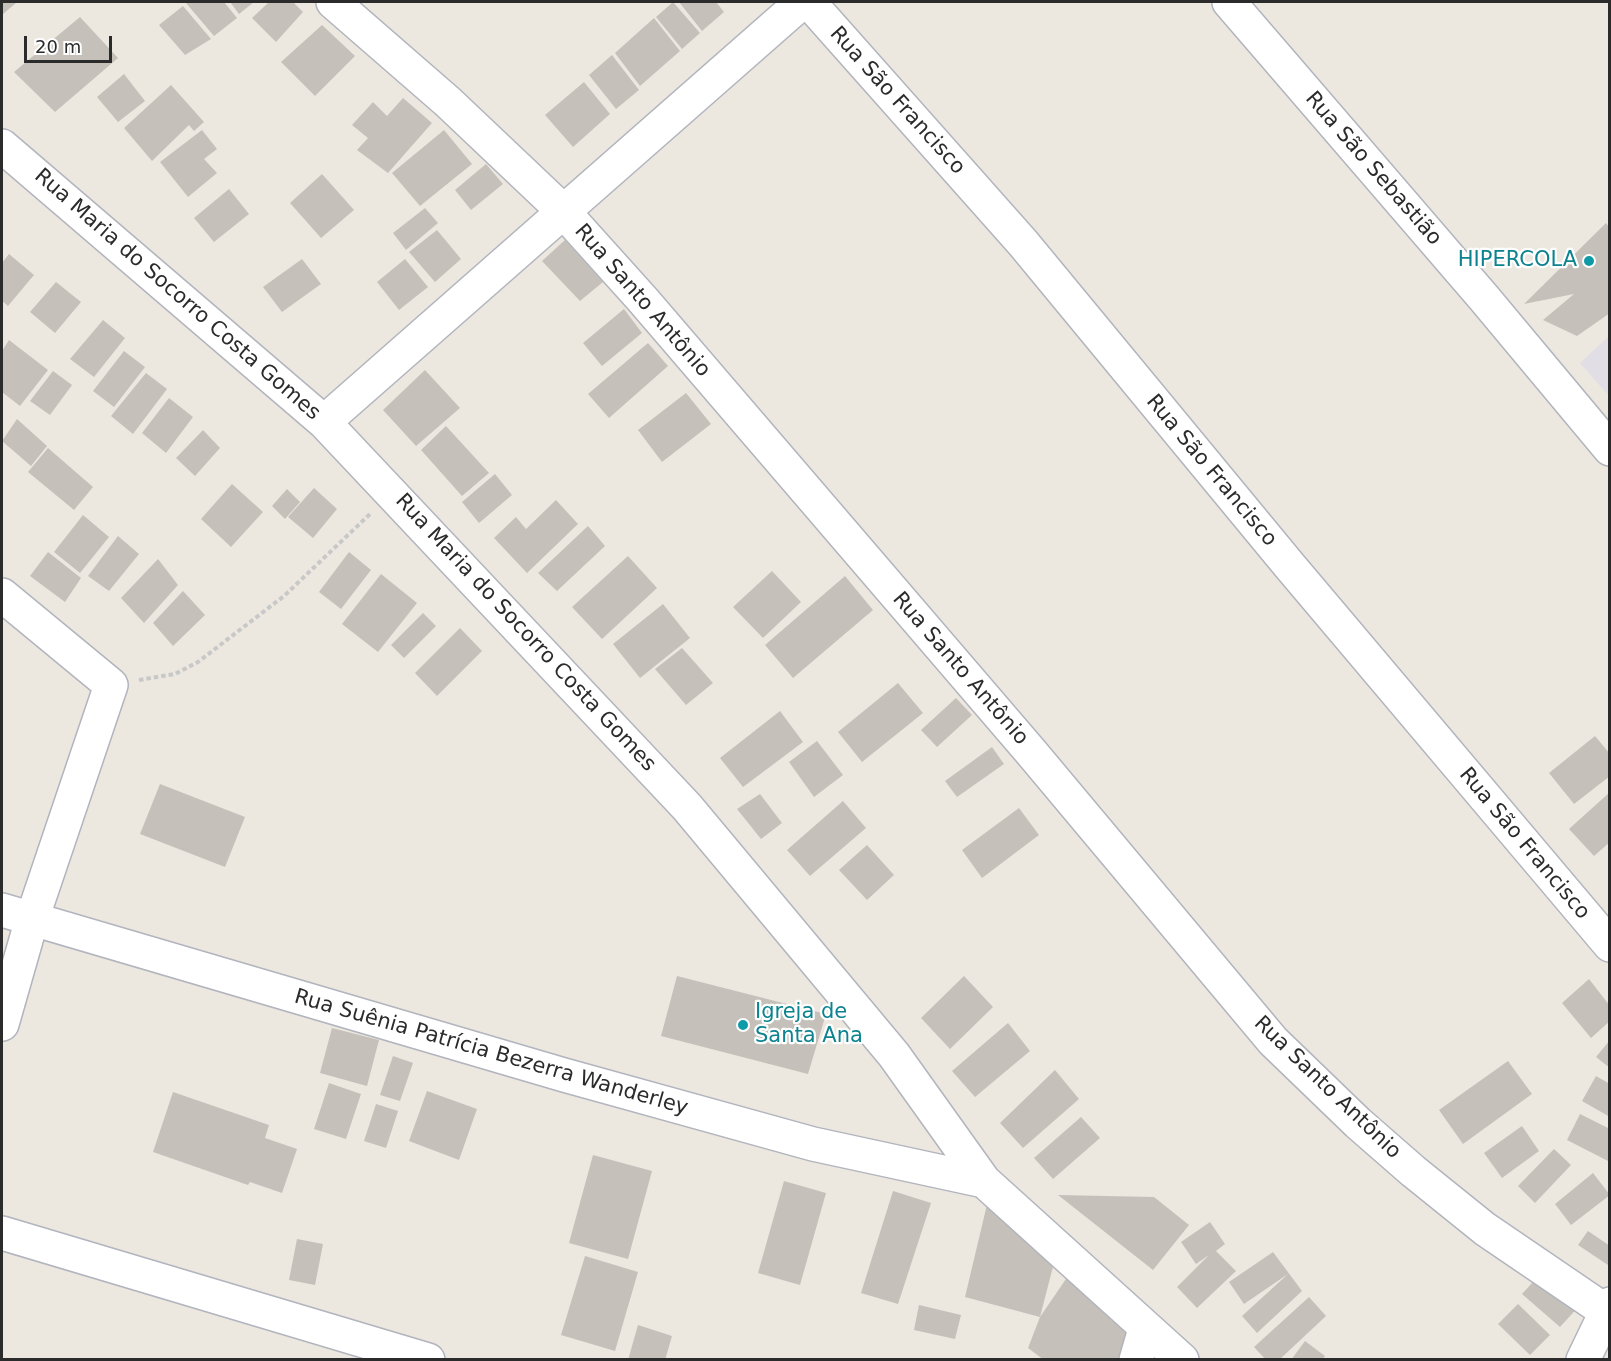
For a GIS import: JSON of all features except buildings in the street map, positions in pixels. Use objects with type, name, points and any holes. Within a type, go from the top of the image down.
[{"type":"street","name":"Rua Santo Antônio","points":[[333,2],[448,102],[562,210],[643,300],[1024,743],[1274,1041],[1358,1123],[1485,1229],[1608,1308]]},
{"type":"street","points":[[324,422],[562,210],[802,2]]},
{"type":"street","name":"Rua São Francisco","points":[[809,2],[1023,243],[1289,565],[1610,945]]},
{"type":"street","name":"Rua São Sebastião","points":[[1229,2],[1485,298],[1610,449]]},
{"type":"street","name":"Rua Maria do Socorro Costa Gomes","points":[[2,146],[324,422],[687,807],[894,1055],[984,1181],[1058,1246],[1145,1329],[1182,1359]]},
{"type":"street","points":[[2,595],[111,685],[32,919],[2,1024]]},
{"type":"street","name":"Rua Suênia Patrícia Bezerra Wanderley","points":[[2,910],[564,1075],[813,1144],[984,1181]]},
{"type":"street","points":[[2,1233],[428,1359]]},
{"type":"street","points":[[1582,1359],[1608,1308]]},
{"type":"street","points":[[1136,1359],[1145,1329]]},
{"type":"path","points":[[111,685],[175,674],[198,662],[284,596],[392,493]]},
{"type":"shaded area","points":[[1609,336],[1609,396],[1580,363]]},
{"type":"place","name":"HIPERCOLA","points":[[1589,261]]},
{"type":"place","name":"Igreja de Santa Ana","points":[[743,1025]]}]
